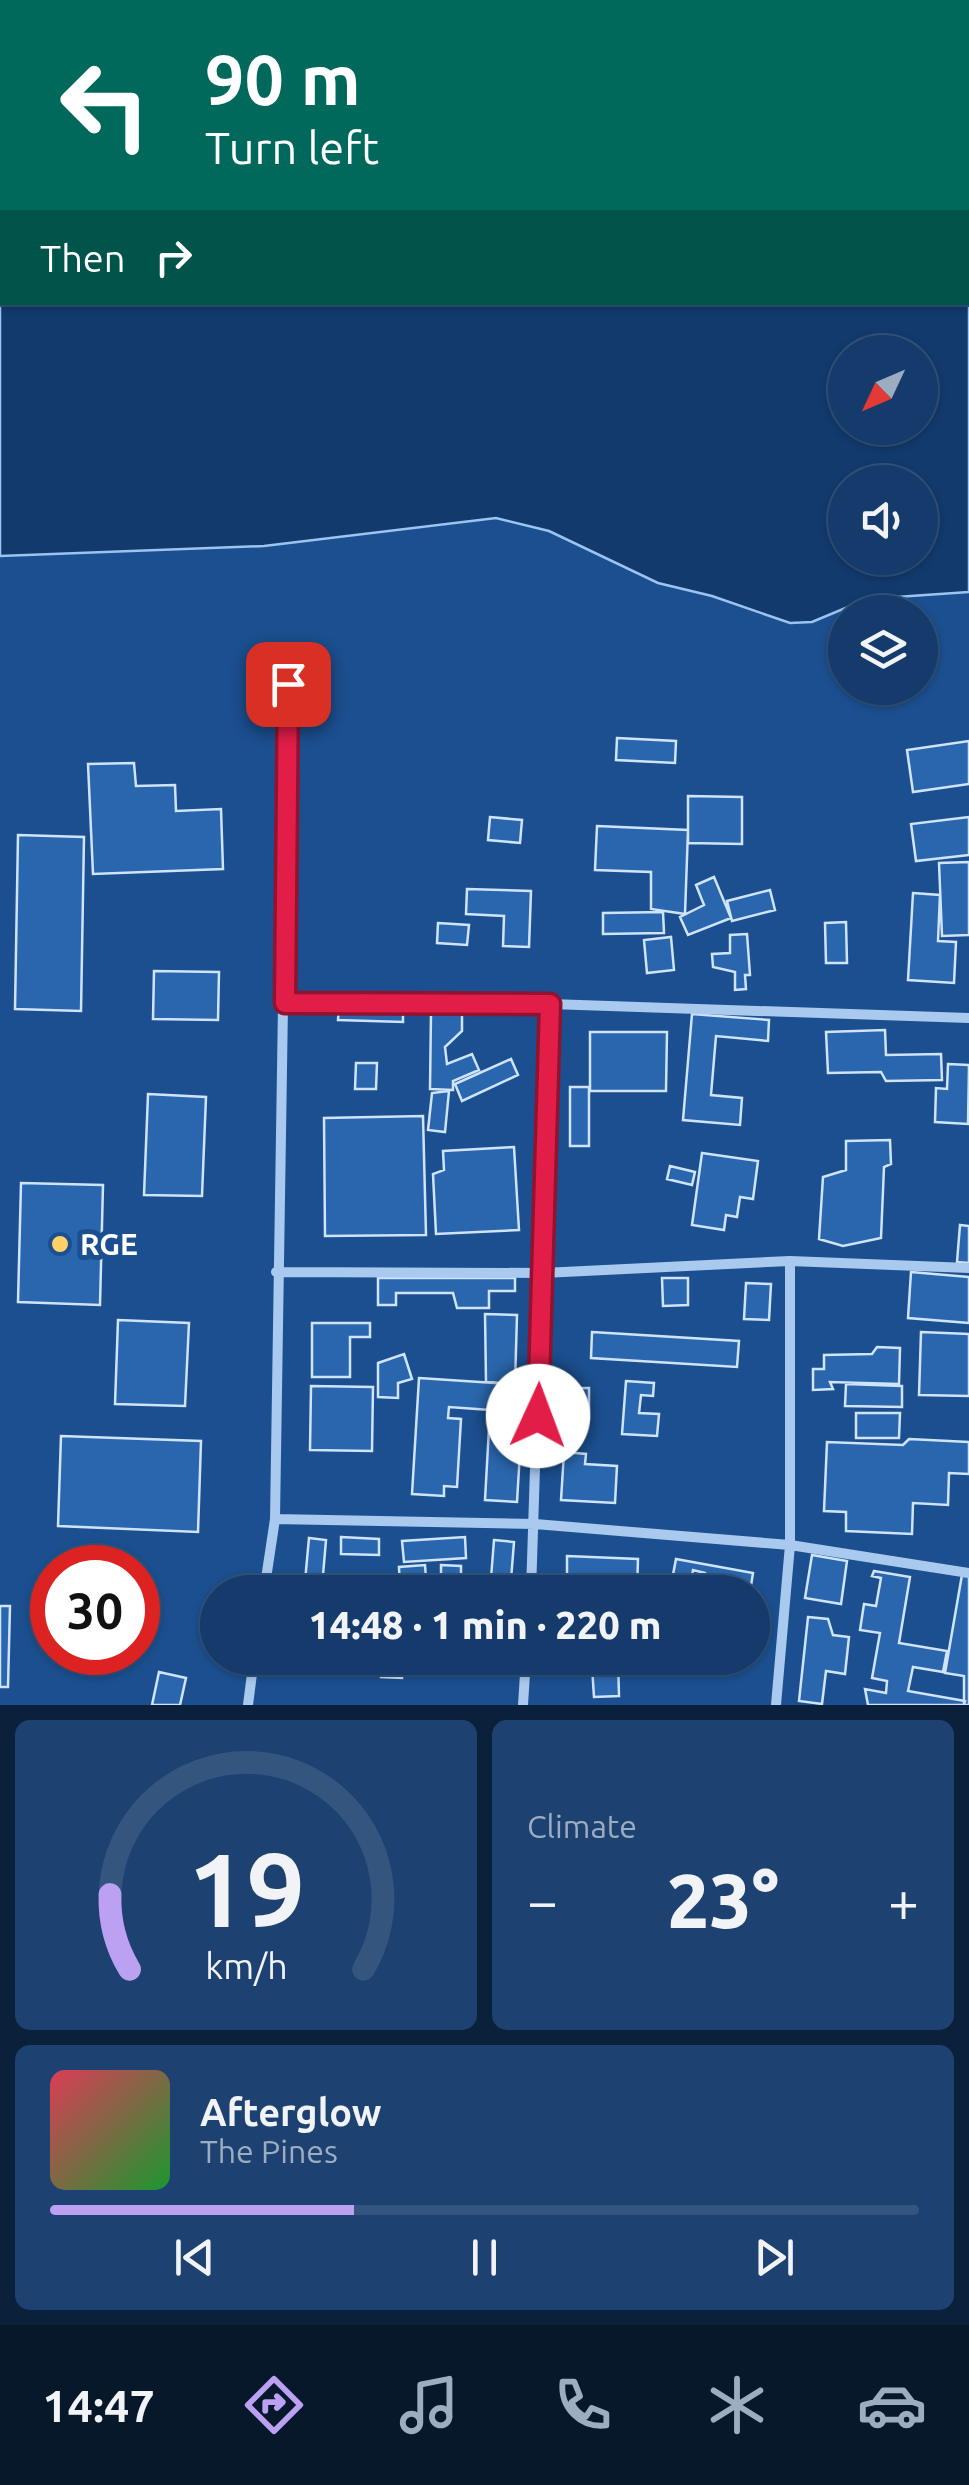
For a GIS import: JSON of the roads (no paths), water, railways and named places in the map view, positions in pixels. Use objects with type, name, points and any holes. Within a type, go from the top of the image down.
[{"type":"street","points":[[267,1575],[275,1518],[288,684]]},
{"type":"street","points":[[285,1003],[550,1004],[969,1018]]},
{"type":"street","points":[[531,1575],[550,1004]]},
{"type":"street","points":[[276,1272],[543,1273],[790,1261],[969,1268]]},
{"type":"street","points":[[776,1705],[790,1545],[790,1261]]},
{"type":"street","points":[[275,1518],[535,1524],[790,1545],[969,1573]]},
{"type":"street","points":[[248,1705],[252,1675]]},
{"type":"street","points":[[524,1705],[525,1675]]},
{"type":"water","points":[[0,305],[969,305],[969,592],[828,595],[828,615],[812,622],[790,623],[712,596],[658,583],[549,531],[496,518],[264,546],[0,556]]},
{"type":"place","name":"RGE","points":[[60,1244]]}]
